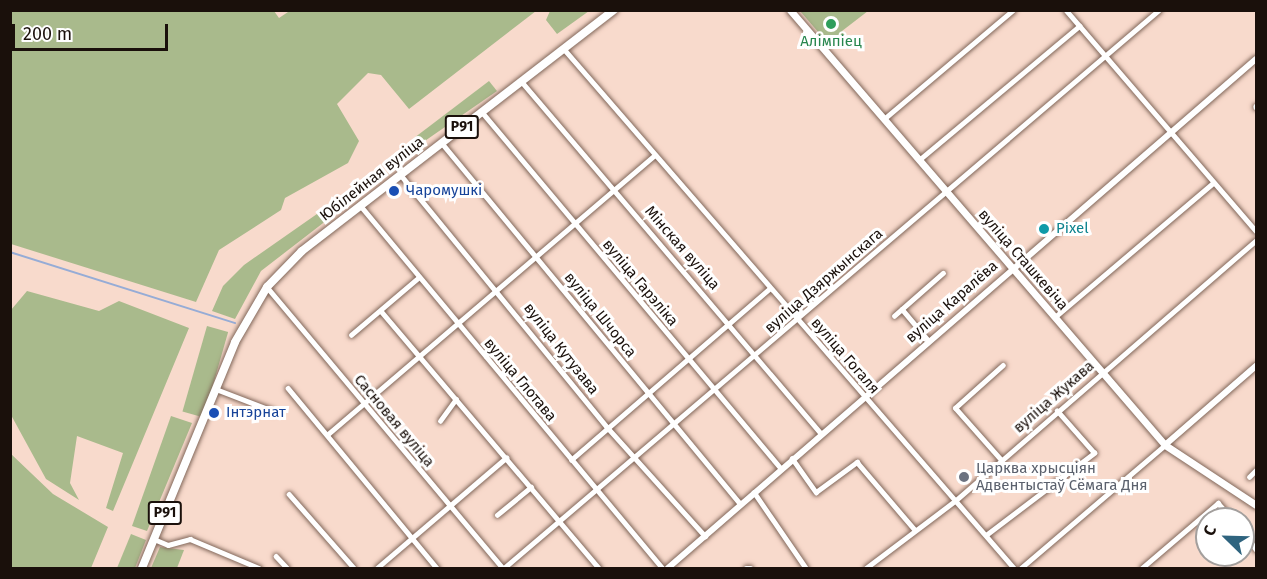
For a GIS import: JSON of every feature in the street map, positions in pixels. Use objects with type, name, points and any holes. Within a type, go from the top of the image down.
[{"type":"main road","name":"Юбілейная вуліца","points":[[267,287],[360,205],[614,10]]},
{"type":"main road","name":"вуліца Сташкевіча","points":[[790,10],[1165,445],[1257,505]]},
{"type":"main road","name":"Р91","points":[[142,568],[216,389],[267,287]]},
{"type":"street","points":[[884,119],[1013,10]]},
{"type":"street","points":[[1066,10],[1213,183],[1257,231]]},
{"type":"street","name":"вуліца Дзяржынскага","points":[[503,568],[716,392],[1159,10]]},
{"type":"street","points":[[919,160],[1079,26]]},
{"type":"street","name":"вуліца Гогаля","points":[[564,49],[654,156],[1014,568]]},
{"type":"street","name":"вуліца Каралёва","points":[[668,568],[1011,267],[1257,59]]},
{"type":"street","name":"Мінская вуліца","points":[[522,82],[731,322],[756,356],[821,433]]},
{"type":"street","name":"вуліца Гарэліка","points":[[482,112],[781,468]]},
{"type":"street","name":"вуліца Шчорса","points":[[441,142],[740,504]]},
{"type":"street","points":[[327,435],[423,358],[654,156]]},
{"type":"street","name":"вуліца Кутузава","points":[[400,174],[500,291],[608,428],[705,536]]},
{"type":"street","points":[[1055,317],[1213,183]]},
{"type":"street","name":"вуліца Глотава","points":[[360,205],[418,278],[598,489],[662,568]]},
{"type":"street","name":"вуліца Жукава","points":[[866,568],[955,501],[1102,371],[1257,240]]},
{"type":"street","points":[[894,316],[943,273]]},
{"type":"street","points":[[351,335],[418,278]]},
{"type":"street","name":"Сасновая вуліца","points":[[267,287],[503,568]]},
{"type":"street","points":[[571,460],[770,289]]},
{"type":"street","points":[[902,309],[928,340]]},
{"type":"street","points":[[381,311],[599,568]]},
{"type":"street","points":[[1001,460],[955,408],[1003,365]]},
{"type":"street","points":[[1021,568],[1257,366]]},
{"type":"street","points":[[288,388],[437,568]]},
{"type":"street","points":[[216,389],[273,411]]},
{"type":"street","points":[[440,421],[456,399]]},
{"type":"street","points":[[986,535],[1094,453],[1057,411]]},
{"type":"street","points":[[376,568],[451,507],[506,458]]},
{"type":"street","points":[[792,458],[816,492],[857,462],[915,530]]},
{"type":"street","points":[[1249,477],[1257,470]]},
{"type":"street","points":[[497,515],[531,487]]},
{"type":"street","points":[[754,492],[806,568]]},
{"type":"street","points":[[289,494],[354,568]]},
{"type":"street","points":[[1142,568],[1195,523]]},
{"type":"street","points":[[154,539],[168,545],[190,540],[259,568]]},
{"type":"street","points":[[276,556],[287,568]]},
{"type":"street","points":[[746,568],[751,568]]},
{"type":"green space","points":[[291,10],[536,11],[409,109],[381,75],[368,73],[337,104],[359,141],[348,163],[285,198],[281,210],[219,250],[196,302],[11,244],[11,11],[274,11],[279,18]]},
{"type":"green space","points":[[550,10],[589,11],[557,34],[546,20]]},
{"type":"green space","name":"Алімпіец","points":[[800,11],[868,11],[842,31],[846,37],[832,48]]},
{"type":"green space","points":[[489,81],[497,91],[419,145],[414,138]]},
{"type":"green space","points":[[357,186],[362,193],[261,271],[235,319],[212,311],[223,286],[244,265]]},
{"type":"green space","points":[[27,291],[99,311],[119,301],[189,328],[113,511],[106,508],[123,453],[77,436],[70,483],[79,500],[46,479],[11,415],[11,310]]},
{"type":"green space","points":[[207,326],[228,332],[204,418],[182,412]]},
{"type":"green space","points":[[171,416],[192,423],[147,531],[132,526]]},
{"type":"green space","points":[[10,453],[53,494],[108,527],[91,568],[11,568]]},
{"type":"green space","points":[[131,534],[146,540],[135,568],[117,568]]},
{"type":"green space","points":[[160,547],[184,550],[177,568],[151,568]]},
{"type":"waterway","points":[[10,252],[235,323]]},
{"type":"place","name":"Алімпіец","points":[[831,24]]},
{"type":"place","name":"Чаромушкі","points":[[394,191]]},
{"type":"place","name":"Pixel","points":[[1044,229]]},
{"type":"place","name":"Інтэрнат","points":[[214,413]]},
{"type":"place","name":"Царква хрысціян Адвентыстаў Сёмага Дня","points":[[964,477]]}]
